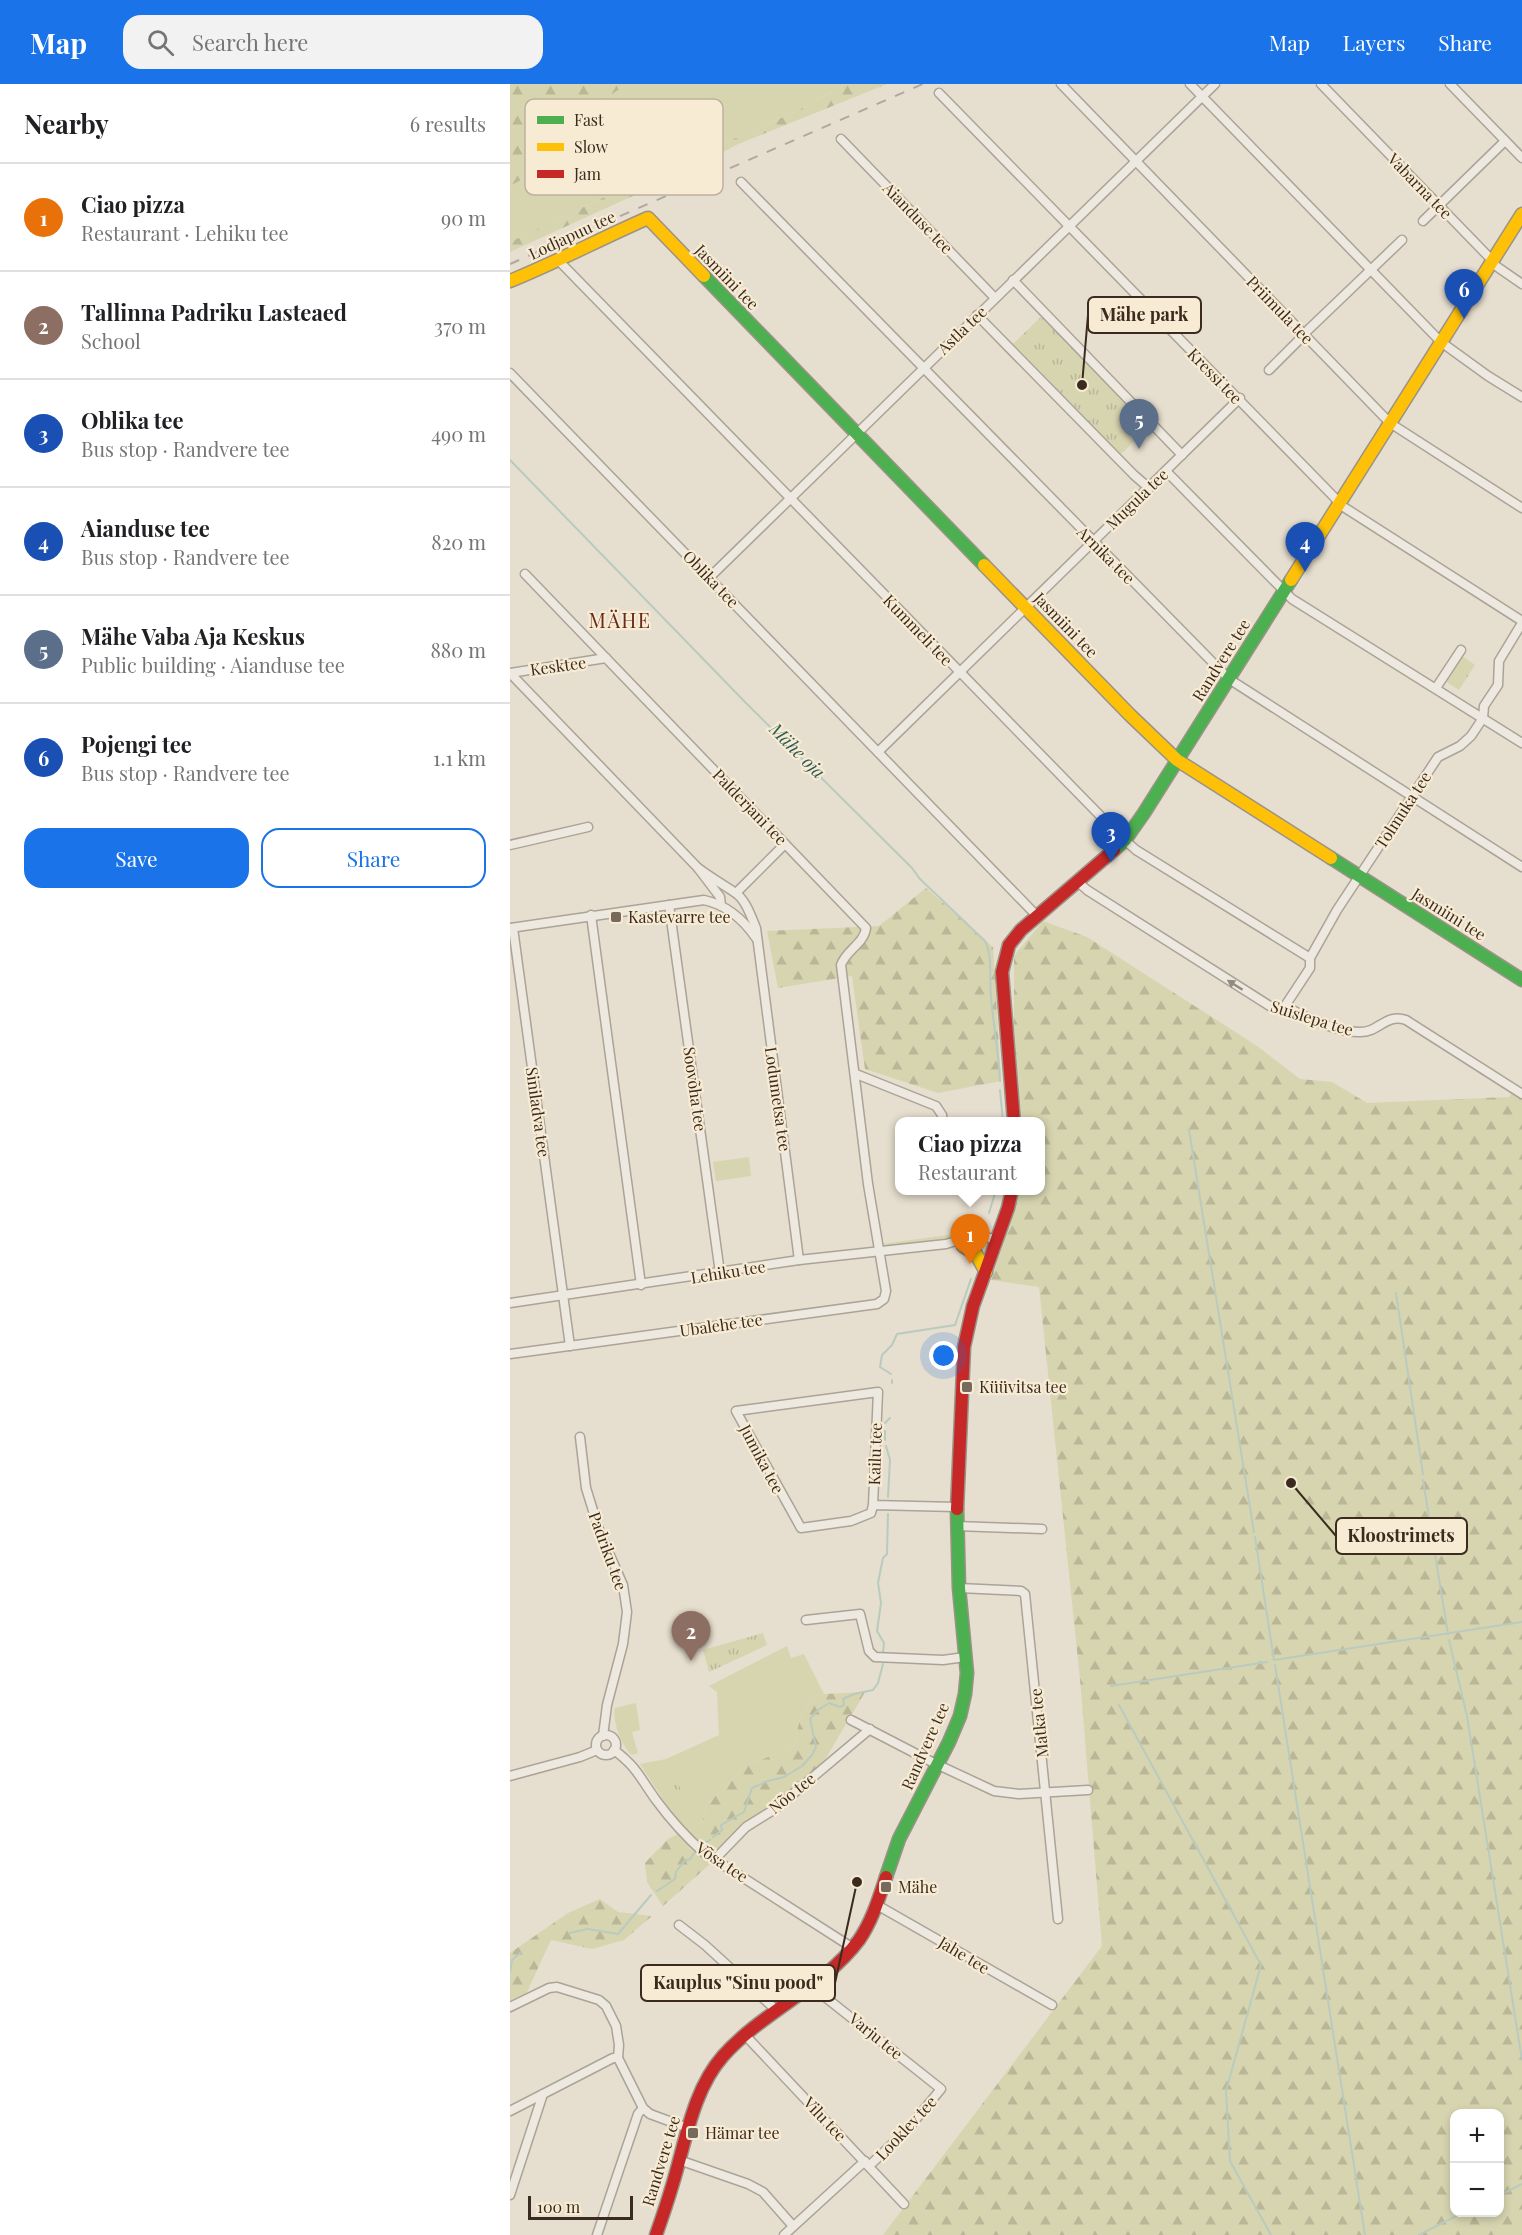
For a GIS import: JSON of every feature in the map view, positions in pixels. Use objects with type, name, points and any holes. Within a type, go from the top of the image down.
[{"type":"main road","name":"Randvere tee","points":[[1014,1117],[1002,972],[1006,953],[1012,940],[1125,840],[1144,813],[1522,214]]},
{"type":"main road","name":"Lodjapuu tee","points":[[510,280],[559,261],[648,218]]},
{"type":"main road","name":"Jasmiini tee","points":[[648,218],[1130,715],[1177,760],[1522,980]]},
{"type":"main road","name":"Randvere tee","points":[[656,2235],[688,2128],[705,2081],[713,2068],[745,2035],[810,1985],[853,1948],[865,1931],[877,1905],[899,1839],[960,1716],[965,1694],[965,1657],[958,1588],[956,1507],[964,1347],[973,1306],[1011,1195]]},
{"type":"main road","points":[[963,1246],[976,1254],[986,1272]]},
{"type":"street","name":"Priimula tee","points":[[1061,84],[1306,332],[1390,423],[1522,508]]},
{"type":"street","points":[[1190,84],[1442,342],[1488,376],[1522,397]]},
{"type":"street","name":"Astla tee","points":[[710,577],[1215,84]]},
{"type":"street","name":"Vabarna tee","points":[[1321,84],[1500,270],[1522,284]]},
{"type":"street","points":[[1450,84],[1522,158]]},
{"type":"street","name":"Kressi tee","points":[[939,93],[1240,398],[1339,504],[1522,622]]},
{"type":"street","name":"Aianduse tee","points":[[841,139],[995,298]]},
{"type":"street","points":[[1423,221],[1505,141]]},
{"type":"street","name":"Arnika tee","points":[[741,182],[1229,679],[1522,867]]},
{"type":"street","points":[[1269,370],[1402,240]]},
{"type":"street","name":"Kummeli tee","points":[[559,261],[1125,840],[1136,850],[1310,958]]},
{"type":"street","points":[[1013,280],[1182,455]]},
{"type":"street","points":[[978,315],[1149,488]]},
{"type":"street","name":"Oblika tee","points":[[510,373],[1037,916]]},
{"type":"street","name":"Mugula tee","points":[[878,752],[1240,398]]},
{"type":"street","points":[[1166,471],[1284,592],[1522,743]]},
{"type":"street","name":"Palderjani tee","points":[[525,574],[866,928],[862,939],[843,959],[841,965],[868,1184],[880,1252]]},
{"type":"street","name":"Tolmuka tee","points":[[1285,1006],[1310,968],[1310,958],[1337,910],[1438,758],[1460,746],[1471,736],[1483,718],[1484,706],[1498,685],[1499,661],[1522,622]]},
{"type":"street","points":[[1436,688],[1461,650]]},
{"type":"street","name":"Kesktee","points":[[510,673],[606,658]]},
{"type":"street","points":[[510,673],[698,868],[722,903],[740,918],[756,938]]},
{"type":"street","points":[[510,845],[588,827]]},
{"type":"street","points":[[722,903],[723,892],[734,893],[785,844]]},
{"type":"street","points":[[511,928],[705,900],[736,906],[738,901],[734,893],[698,868]]},
{"type":"street","name":"Suislepa tee","points":[[1077,881],[1087,890],[1273,1008],[1280,1010],[1285,1006],[1311,1020],[1360,1033],[1372,1030],[1390,1019],[1398,1017],[1407,1020],[1522,1094]]},
{"type":"street","points":[[705,900],[712,891],[711,885]]},
{"type":"street","name":"Lodumetsa tee","points":[[734,893],[751,915],[756,928],[799,1260]]},
{"type":"street","name":"Soovõha tee","points":[[669,905],[720,1273]]},
{"type":"street","points":[[591,915],[641,1285]]},
{"type":"street","name":"Siniladva tee","points":[[511,928],[563,1296]]},
{"type":"street","points":[[856,1074],[936,1106],[942,1117]]},
{"type":"street","name":"Lehiku tee","points":[[510,1303],[799,1260],[946,1244],[978,1238],[995,1246]]},
{"type":"street","name":"Lehiku tee","points":[[946,1244],[995,1246]]},
{"type":"street","name":"Ubalehe tee","points":[[510,1354],[878,1304],[884,1299],[886,1291],[880,1252]]},
{"type":"street","points":[[563,1296],[570,1346]]},
{"type":"street","name":"Kailu tee","points":[[878,1392],[873,1505],[956,1507]]},
{"type":"street","name":"Jumika tee","points":[[873,1505],[871,1513],[851,1521],[801,1528],[736,1411],[878,1392]]},
{"type":"street","name":"Padriku tee","points":[[580,1437],[586,1488],[600,1533],[623,1585],[627,1612],[623,1644],[603,1736]]},
{"type":"street","points":[[956,1526],[1042,1529]]},
{"type":"street","name":"Matka tee","points":[[958,1588],[1025,1594],[1058,1919]]},
{"type":"street","points":[[806,1620],[860,1614],[869,1651],[875,1657],[942,1660],[965,1657]]},
{"type":"street","points":[[851,1720],[994,1791],[1046,1794],[1088,1790]]},
{"type":"street","name":"Nõo tee","points":[[715,1859],[746,1827],[775,1809],[870,1729]]},
{"type":"street","points":[[603,1736],[614,1739],[616,1745],[614,1750],[605,1756],[597,1750],[596,1743],[603,1736]]},
{"type":"street","points":[[510,1776],[580,1757],[597,1750]]},
{"type":"street","name":"Võsa tee","points":[[614,1750],[631,1762],[655,1798],[687,1838],[715,1859],[853,1948]]},
{"type":"street","name":"Jahe tee","points":[[877,1905],[1052,2005]]},
{"type":"street","points":[[679,1925],[705,1945],[776,2010]]},
{"type":"street","name":"Varju tee","points":[[810,1985],[941,2089]]},
{"type":"street","points":[[510,2007],[549,1988],[557,1987],[599,2000],[606,2006],[616,2026],[620,2045],[618,2058],[643,2108],[650,2114],[688,2128]]},
{"type":"street","name":"Vilu tee","points":[[745,2035],[904,2204]]},
{"type":"street","points":[[510,2111],[613,2058],[618,2058]]},
{"type":"street","name":"Looklev tee","points":[[784,2235],[906,2131],[941,2089]]},
{"type":"street","points":[[510,2195],[543,2094]]},
{"type":"street","points":[[597,2235],[638,2114],[643,2108]]},
{"type":"street","points":[[680,2160],[748,2184],[763,2192],[793,2226]]},
{"type":"green space","points":[[510,84],[627,84],[605,99],[525,99],[525,178],[510,186]]},
{"type":"green space","points":[[627,84],[846,84],[797,111],[723,144],[723,99],[605,99]]},
{"type":"green space","points":[[846,84],[887,84],[723,152],[723,144],[797,111]]},
{"type":"green space","points":[[525,178],[525,195],[609,195],[510,242],[510,186]]},
{"type":"green space","points":[[609,195],[635,195],[510,252],[510,242]]},
{"type":"green space","points":[[1043,315],[1150,426],[1121,454],[1013,344]]},
{"type":"green space","points":[[1462,656],[1475,665],[1459,690],[1445,681]]},
{"type":"green space","points":[[926,888],[993,947],[1001,1081],[938,1093],[865,1069],[852,976],[778,988],[767,931],[879,926]]},
{"type":"green space","points":[[1043,921],[1087,937],[1257,1046],[1300,1079],[1332,1082],[1367,1103],[1509,1097],[1512,1093],[1522,1099],[1522,2235],[883,2235],[1102,1946],[1080,1679],[1039,1287],[991,1280],[1014,1212],[1017,1195],[1045,1195],[1045,1117],[1022,1117],[1014,1026],[1014,956]]},
{"type":"green space","points":[[749,1157],[751,1176],[716,1181],[713,1162]]},
{"type":"green space","points":[[984,1230],[984,1234],[885,1247],[882,1244]]},
{"type":"green space","points":[[763,1633],[767,1645],[709,1672],[703,1650]]},
{"type":"green space","points":[[787,1646],[791,1658],[804,1654],[824,1694],[814,1696],[800,1719],[793,1747],[748,1765],[707,1804],[702,1822],[687,1830],[668,1807],[640,1764],[666,1759],[719,1735],[717,1692],[709,1686]]},
{"type":"green space","points":[[865,1692],[823,1763],[663,1906],[647,1882],[645,1863],[668,1839],[702,1822],[707,1804],[748,1765],[793,1747],[800,1719],[814,1696]]},
{"type":"green space","points":[[636,1703],[640,1730],[632,1732],[638,1753],[632,1755],[621,1740],[614,1713],[615,1708]]},
{"type":"green space","points":[[673,1776],[684,1794],[668,1803],[658,1785]]},
{"type":"green space","points":[[600,1899],[618,1912],[652,1916],[624,1940],[592,1949],[551,1940],[527,1992],[510,2014],[510,1953],[568,1913]]},
{"type":"waterway","name":"Mähe oja","points":[[510,460],[745,702],[912,868],[920,879],[985,941],[990,961],[991,997],[1000,1081]]},
{"type":"waterway","name":"Mähe oja","points":[[1000,1090],[1003,1117]]},
{"type":"waterway","points":[[1189,1130],[1254,1532]]},
{"type":"waterway","name":"Mähe oja","points":[[989,1213],[994,1195]]},
{"type":"waterway","points":[[891,1374],[880,1367],[882,1355],[892,1345],[897,1334],[955,1325],[971,1279]]},
{"type":"waterway","points":[[1396,1293],[1423,1474]]},
{"type":"waterway","name":"Mähe oja","points":[[885,1423],[890,1418]]},
{"type":"waterway","name":"Mähe oja","points":[[885,1431],[885,1440]]},
{"type":"waterway","name":"Mähe oja","points":[[886,1446],[890,1460],[888,1497]]},
{"type":"waterway","points":[[1423,1480],[1448,1634]]},
{"type":"waterway","points":[[883,1652],[884,1643],[877,1631],[881,1603],[878,1583],[883,1558],[887,1554],[888,1514]]},
{"type":"waterway","points":[[1255,1537],[1274,1660],[1522,1622]]},
{"type":"waterway","points":[[1449,1640],[1467,1716],[1522,2060]]},
{"type":"waterway","points":[[1111,1686],[1267,1662]]},
{"type":"waterway","name":"Mähe oja","points":[[713,1837],[722,1830],[721,1825],[744,1812],[752,1788],[784,1777],[802,1766],[812,1755],[816,1747],[810,1719],[818,1710],[829,1703],[840,1707],[844,1705],[843,1699],[873,1690],[878,1683],[883,1664]]},
{"type":"waterway","points":[[1275,1665],[1365,2235]]},
{"type":"waterway","points":[[1119,1705],[1261,1965],[1226,2091],[1230,2161],[1271,2235]]},
{"type":"waterway","name":"Mähe oja","points":[[701,1845],[710,1840]]},
{"type":"waterway","points":[[657,1891],[675,1879],[676,1872],[695,1852]]},
{"type":"waterway","points":[[569,1933],[588,1929],[618,1934],[651,1895]]},
{"type":"waterway","points":[[510,1971],[512,1960],[520,1953]]},
{"type":"waterway","points":[[1504,2193],[1522,2184]]},
{"type":"waterway","points":[[1419,2235],[1454,2217]]},
{"type":"railway","points":[[723,171],[923,84]]},
{"type":"railway","points":[[510,264],[668,195]]},
{"type":"traffic: fast","points":[[704,276],[984,565]]},
{"type":"traffic: fast","points":[[1114,850],[1125,840],[1144,813],[1291,580]]},
{"type":"traffic: fast","points":[[1331,858],[1522,980]]},
{"type":"traffic: fast","points":[[886,1877],[899,1839],[949,1742],[960,1716],[965,1694],[967,1673],[959,1588],[957,1509]]},
{"type":"traffic: slow","points":[[1291,580],[1522,214]]},
{"type":"traffic: slow","points":[[510,281],[648,218],[704,276]]},
{"type":"traffic: slow","points":[[984,565],[1177,760],[1331,858]]},
{"type":"traffic: slow","points":[[963,1246],[976,1254],[986,1272]]},
{"type":"traffic: jam","points":[[1014,1117],[1002,972],[1009,945],[1021,930],[1114,850]]},
{"type":"traffic: jam","points":[[957,1509],[964,1347],[973,1306],[1011,1195]]},
{"type":"traffic: jam","points":[[656,2235],[697,2100],[713,2069],[739,2040],[811,1986],[844,1957],[868,1925],[886,1877]]},
{"type":"place","name":"Pojengi tee","points":[[1464,319]]},
{"type":"place","name":"Mähe park","points":[[1082,385]]},
{"type":"place","name":"Mähe Vaba Aja Keskus","points":[[1139,449]]},
{"type":"place","name":"Aianduse tee","points":[[1305,572]]},
{"type":"place","name":"Oblika tee","points":[[1111,862]]},
{"type":"place","name":"Kastevarre tee","points":[[616,917]]},
{"type":"place","name":"Ciao pizza","points":[[970,1264]]},
{"type":"place","name":"Küüvitsa tee","points":[[967,1387]]},
{"type":"place","name":"Kloostrimets","points":[[1291,1483]]},
{"type":"place","name":"Tallinna Padriku Lasteaed","points":[[691,1661]]},
{"type":"place","name":"Kauplus \"Sinu pood\"","points":[[857,1882]]},
{"type":"place","name":"Mähe","points":[[886,1887]]},
{"type":"place","name":"Hämar tee","points":[[693,2133]]},
{"type":"district","name":"MÄHE","points":[[620,621]]}]
